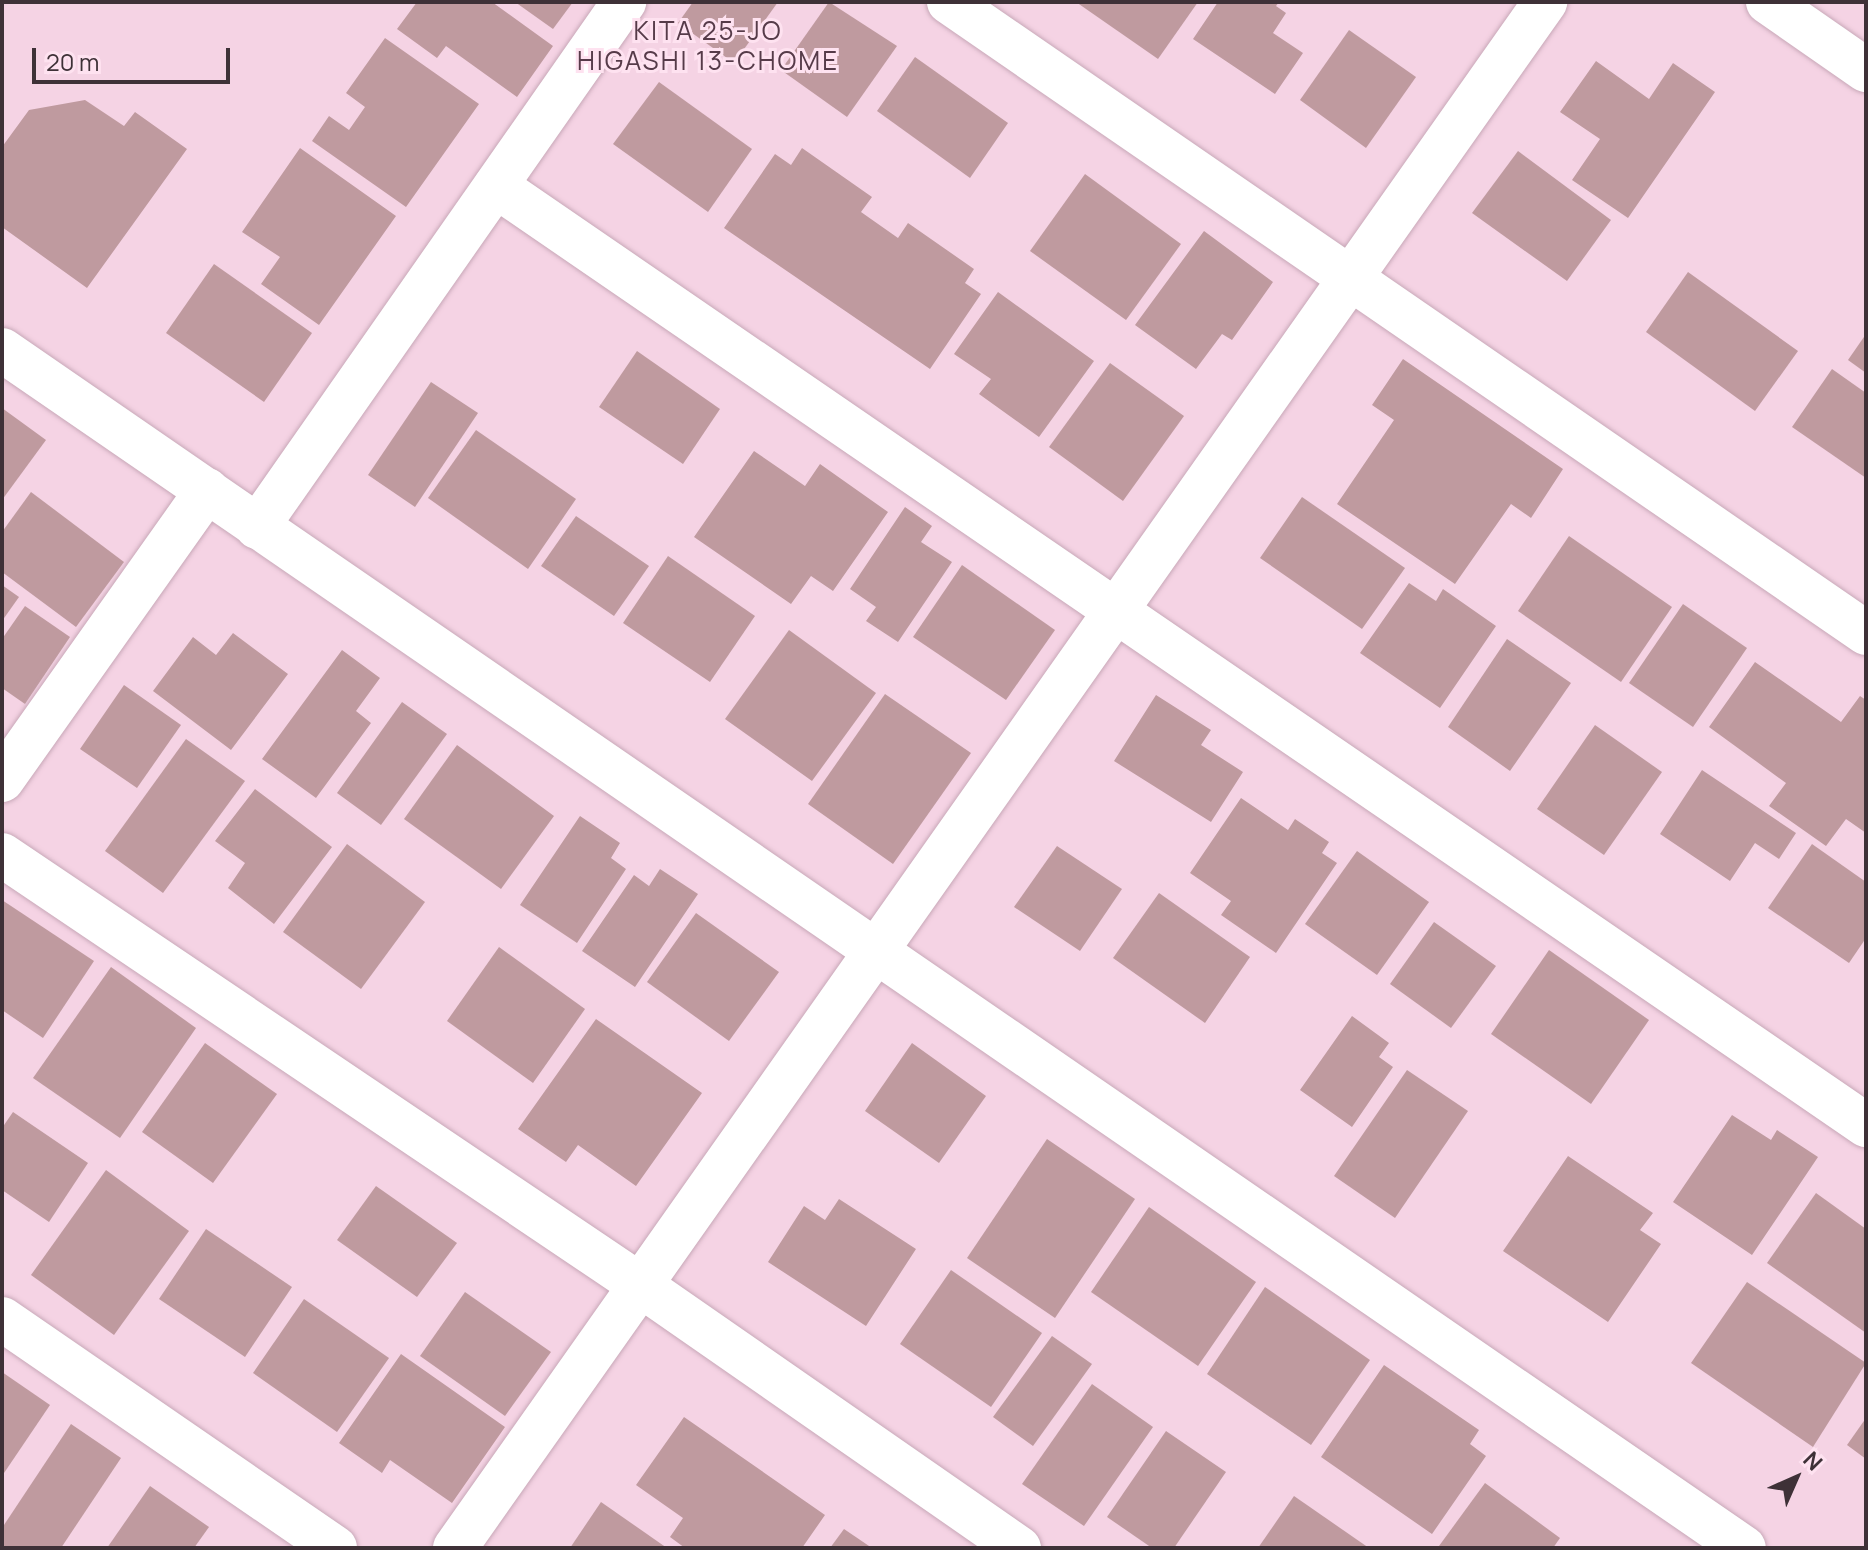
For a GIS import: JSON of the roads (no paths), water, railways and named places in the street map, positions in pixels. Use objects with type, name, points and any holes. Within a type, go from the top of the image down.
[{"type":"street","points":[[257,527],[624,2]]},
{"type":"street","points":[[949,2],[1866,633]]},
{"type":"street","points":[[455,1548],[643,1287],[1545,2]]},
{"type":"street","points":[[1768,2],[1866,70]]},
{"type":"street","points":[[496,186],[1866,1125]]},
{"type":"street","points":[[2,350],[1744,1548]]},
{"type":"street","points":[[2,780],[207,490]]},
{"type":"street","points":[[2,855],[643,1287],[1019,1548]]},
{"type":"street","points":[[2,1319],[335,1548]]},
{"type":"district","name":"KITA 25-JO HIGASHI 13-CHOME","points":[[708,46]]}]
